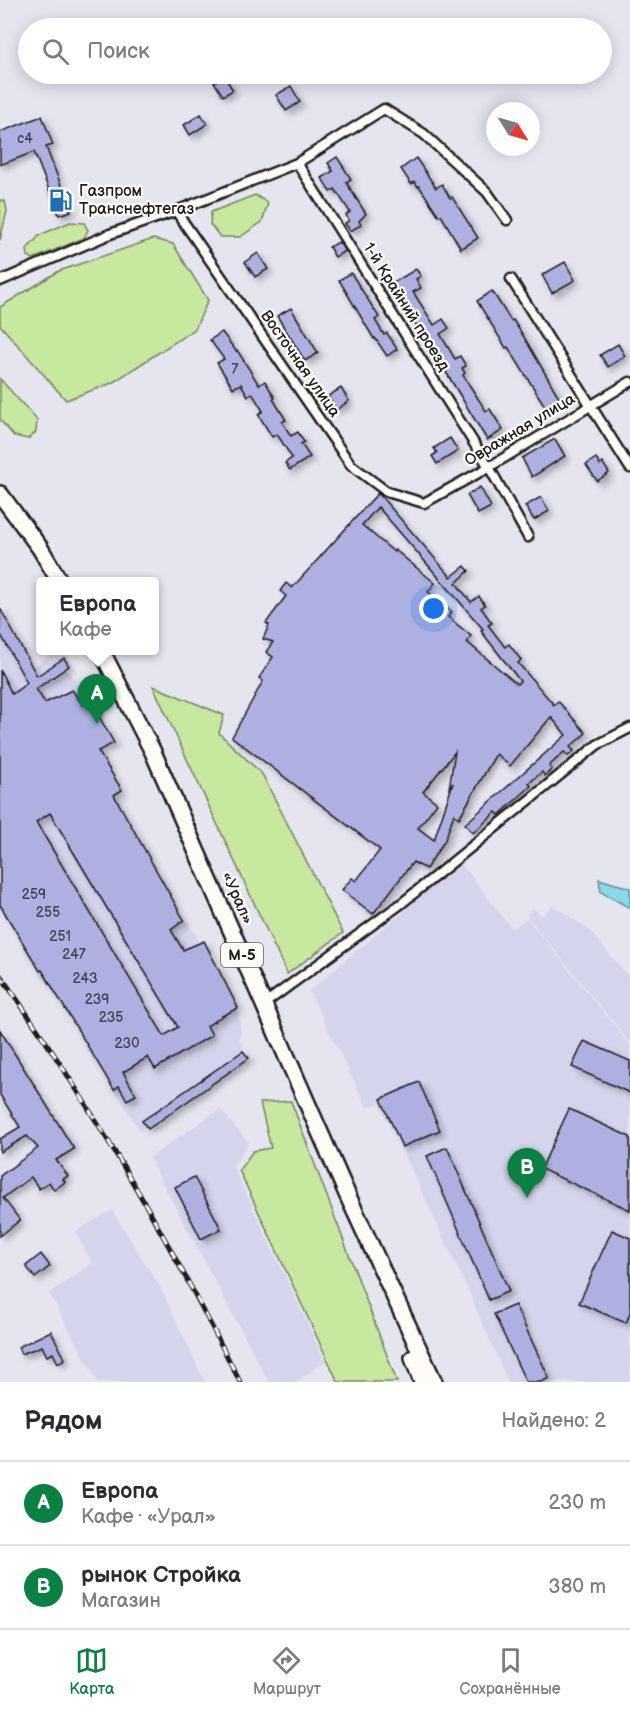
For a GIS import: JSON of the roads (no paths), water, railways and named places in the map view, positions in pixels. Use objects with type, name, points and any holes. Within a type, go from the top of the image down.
[{"type":"highway","points":[[0,494],[40,548],[57,577]]},
{"type":"highway","name":"«Урал»","points":[[103,655],[153,752],[347,1194],[434,1382]]},
{"type":"highway","name":"«Урал»","points":[[379,1262],[422,1382]]},
{"type":"street","points":[[0,281],[110,234],[176,211],[297,163],[384,109],[432,141],[487,192],[507,220]]},
{"type":"street","name":"1-й Крайний проезд","points":[[297,163],[489,467],[528,537]]},
{"type":"street","name":"Восточная улица","points":[[176,211],[351,465],[387,492],[424,503]]},
{"type":"street","points":[[512,279],[630,468]]},
{"type":"street","name":"Овражная улица","points":[[424,503],[489,467],[630,382]]},
{"type":"street","points":[[264,1004],[402,903],[597,745],[630,728]]},
{"type":"water","points":[[599,879],[630,888],[630,908],[601,892]]},
{"type":"railway","points":[[0,975],[34,1023],[128,1174],[186,1277],[240,1382]]},
{"type":"place","name":"Газпром Транснефтегаз","points":[[61,200]]},
{"type":"place","name":"Европа","points":[[97,724]]},
{"type":"place","name":"рынок Стройка","points":[[527,1198]]}]
